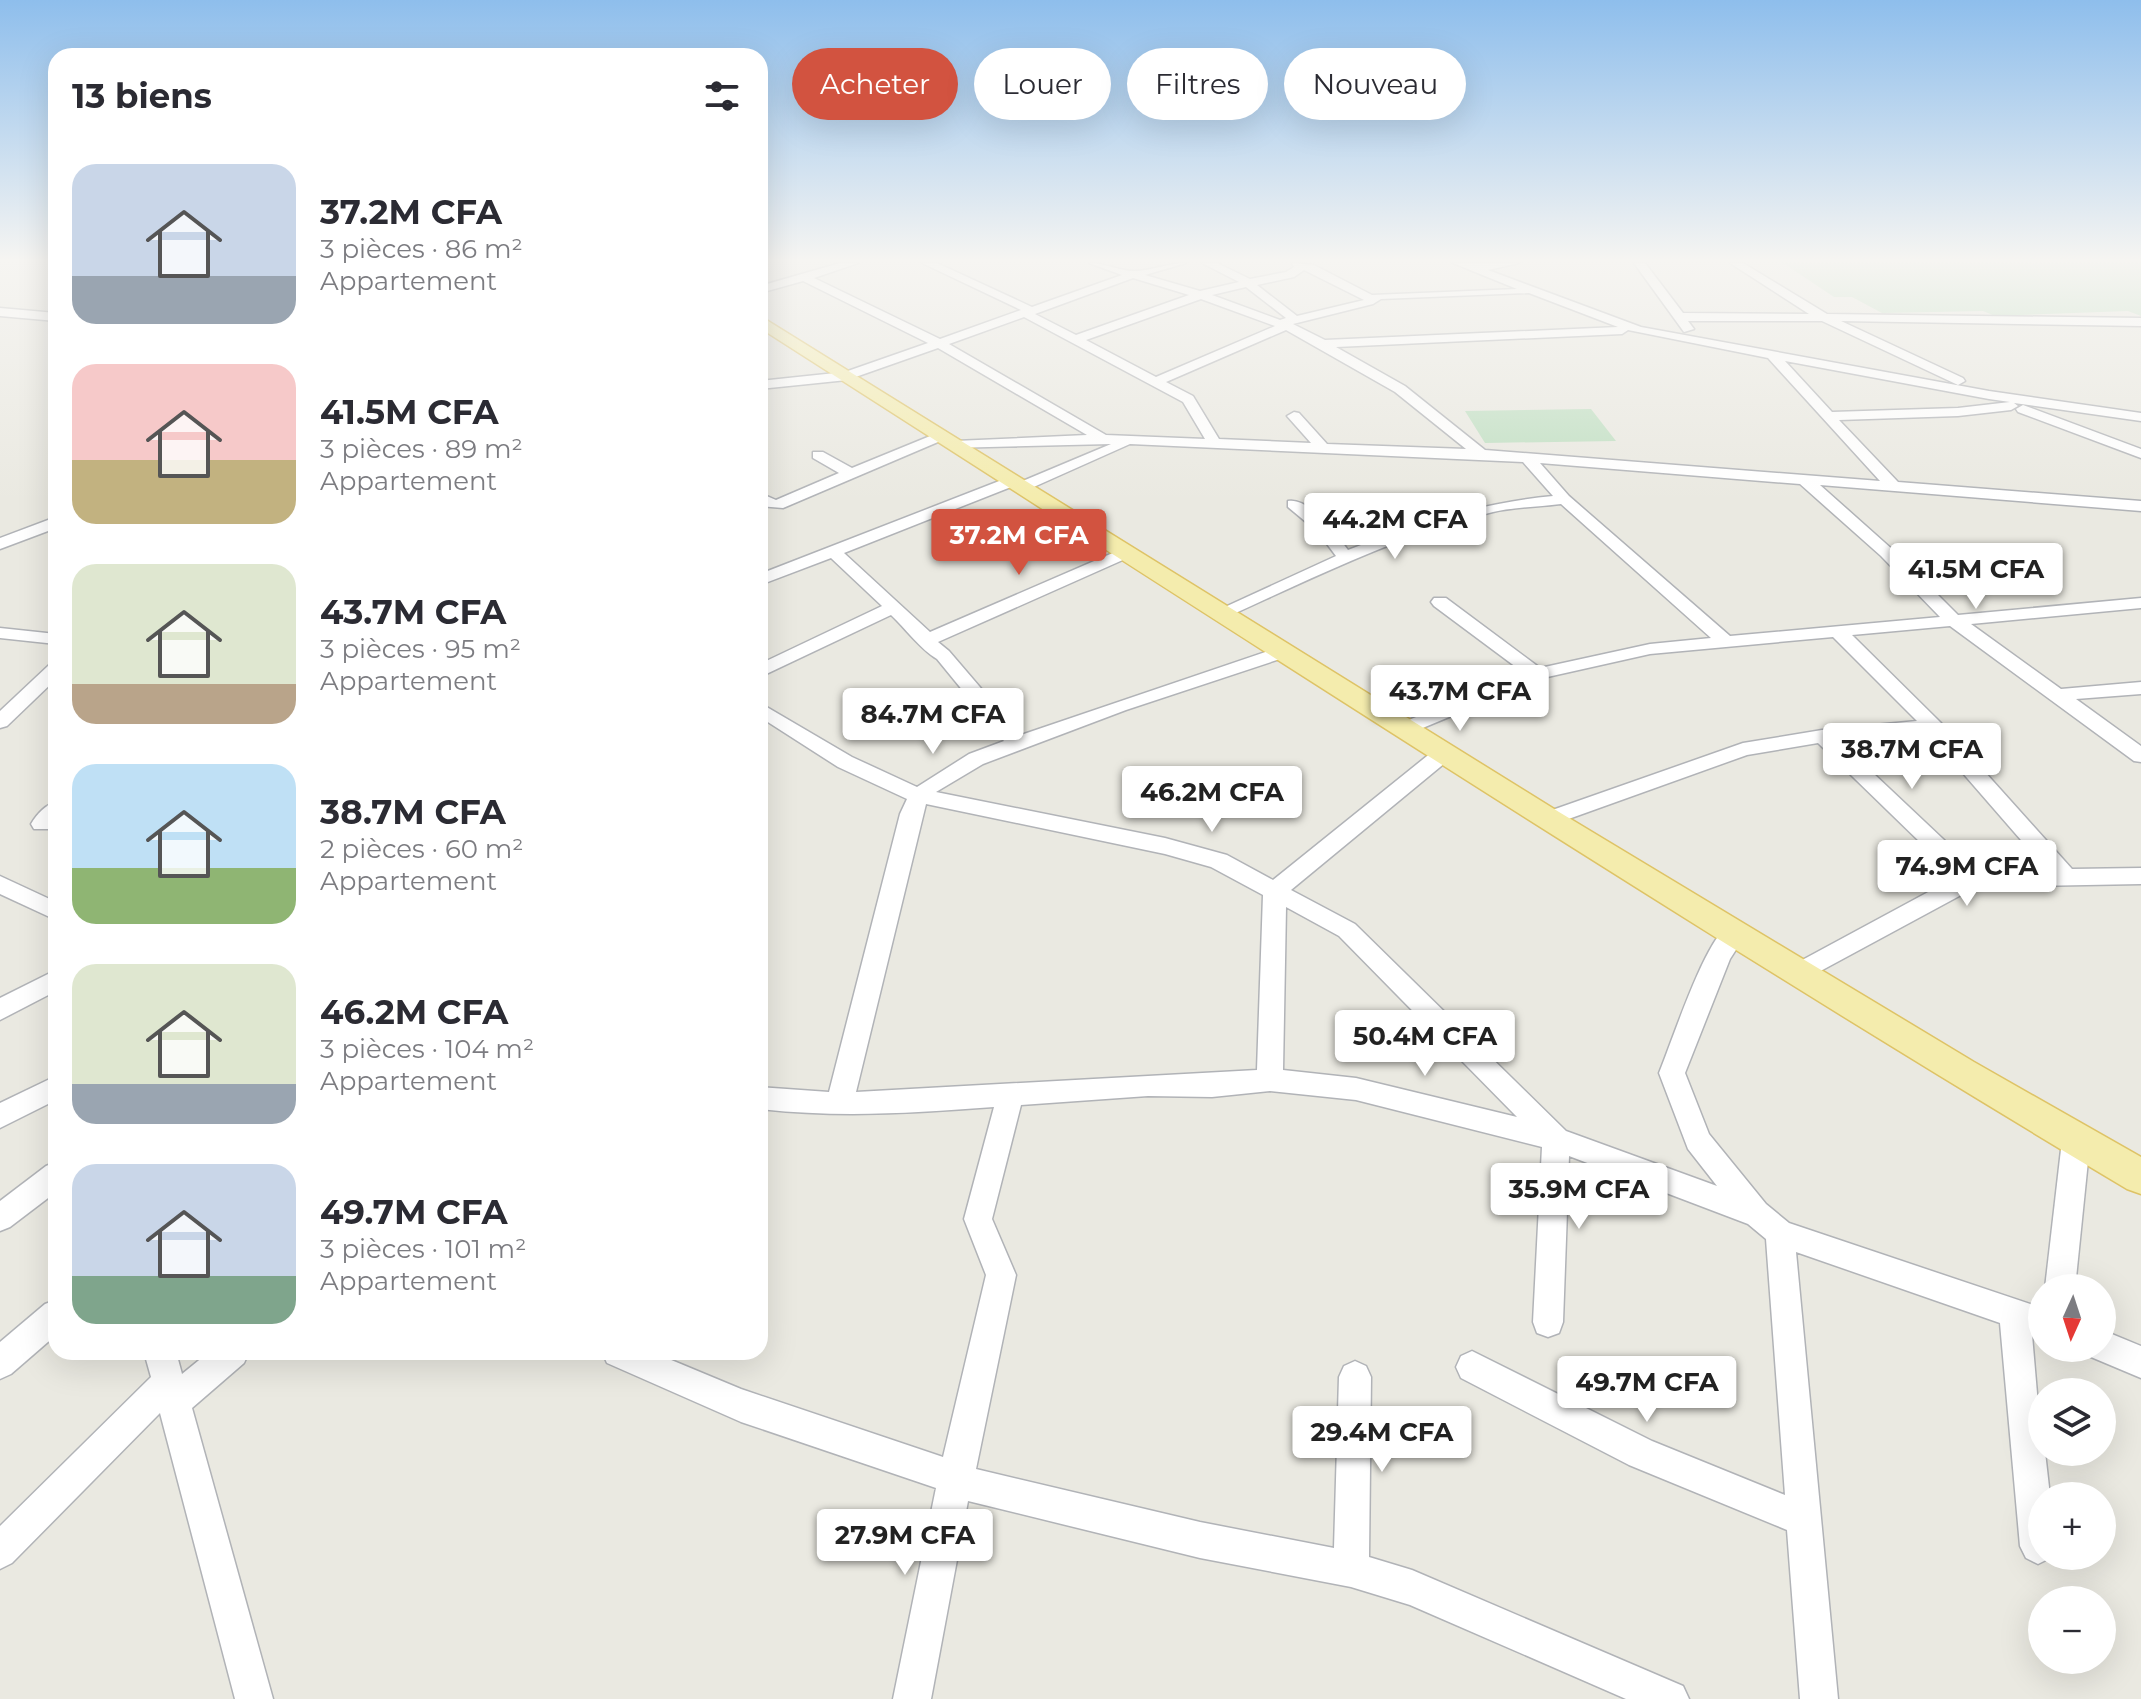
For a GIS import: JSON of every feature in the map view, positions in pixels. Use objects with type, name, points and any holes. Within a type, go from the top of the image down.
[{"type":"main road","points":[[794,342],[1549,819],[2076,1141],[2141,1177]]},
{"type":"street","points":[[1079,342],[1188,399],[1214,442]]},
{"type":"street","points":[[1155,382],[1242,342]]},
{"type":"street","points":[[1320,342],[1400,389],[1481,454]]},
{"type":"street","points":[[1323,344],[1350,342]]},
{"type":"street","points":[[1707,342],[1989,395],[2141,417]]},
{"type":"street","points":[[1875,342],[1989,395],[2141,454]]},
{"type":"street","points":[[768,384],[847,376],[938,343],[1104,439]]},
{"type":"street","points":[[1772,355],[1892,485]]},
{"type":"street","points":[[1827,416],[1958,412],[2016,406]]},
{"type":"street","points":[[1294,416],[1323,448]]},
{"type":"street","points":[[768,504],[778,505],[851,474],[947,440],[1104,439],[1481,454],[2141,506]]},
{"type":"street","points":[[768,577],[1130,441]]},
{"type":"street","points":[[818,455],[851,474]]},
{"type":"street","points":[[1529,460],[1564,499],[1725,641]]},
{"type":"street","points":[[1803,478],[1887,553],[1952,619],[2141,756]]},
{"type":"street","points":[[1223,612],[1345,557],[1492,508],[1564,499]]},
{"type":"street","points":[[1293,504],[1324,529],[1345,557]]},
{"type":"street","points":[[0,544],[48,525]]},
{"type":"street","points":[[833,551],[928,640],[1017,744]]},
{"type":"street","points":[[928,640],[1128,552]]},
{"type":"street","points":[[1440,602],[1537,674]]},
{"type":"street","points":[[1406,728],[1537,674],[1650,649],[2141,603]]},
{"type":"street","points":[[768,667],[894,607]]},
{"type":"street","points":[[0,633],[48,638]]},
{"type":"street","points":[[1839,633],[1933,726],[2066,877]]},
{"type":"street","points":[[840,1103],[911,814],[919,796],[950,772],[1017,744],[1119,706],[1286,651]]},
{"type":"street","points":[[0,722],[48,676]]},
{"type":"street","points":[[2060,695],[2141,688]]},
{"type":"street","points":[[0,700],[20,702]]},
{"type":"street","points":[[768,714],[832,755],[919,796],[1165,846],[1219,861],[1347,930],[1556,1139],[1548,1322]]},
{"type":"street","points":[[1549,819],[1743,749],[1822,736],[1933,726]]},
{"type":"street","points":[[1822,736],[1972,879]]},
{"type":"street","points":[[1270,1080],[1275,891],[1444,753]]},
{"type":"street","points":[[1802,972],[1972,879],[2141,876]]},
{"type":"street","points":[[0,884],[48,908]]},
{"type":"street","points":[[1736,931],[1719,956],[1672,1073],[1698,1141],[1768,1223],[1804,1520],[1819,1699]]},
{"type":"street","points":[[0,1010],[48,983]]},
{"type":"street","points":[[768,1099],[817,1104],[1010,1097],[1148,1085],[1212,1086],[1270,1080],[1356,1089],[1556,1139],[1768,1223],[2028,1318]]},
{"type":"street","points":[[0,1116],[48,1091]]},
{"type":"street","points":[[912,1699],[956,1472],[1001,1275],[999,1261],[981,1234],[978,1219],[1010,1097]]},
{"type":"street","points":[[2062,1274],[2076,1141]]},
{"type":"street","points":[[2113,1162],[2141,1168]]},
{"type":"street","points":[[0,1218],[48,1181]]},
{"type":"street","points":[[0,1363],[48,1322]]},
{"type":"street","points":[[2116,1352],[2141,1362]]},
{"type":"street","points":[[0,1551],[167,1379],[213,1360]]},
{"type":"street","points":[[633,1360],[727,1400],[956,1472],[965,1483],[1200,1540],[1351,1569],[1412,1588],[1670,1699]]},
{"type":"street","points":[[2030,1362],[2035,1482]]},
{"type":"street","points":[[1472,1367],[1641,1453],[1804,1520]]},
{"type":"street","points":[[1351,1569],[1355,1377]]},
{"type":"street","points":[[167,1379],[254,1699]]},
{"type":"green space","points":[[1591,409],[1616,441],[1485,443],[1465,411]]}]
